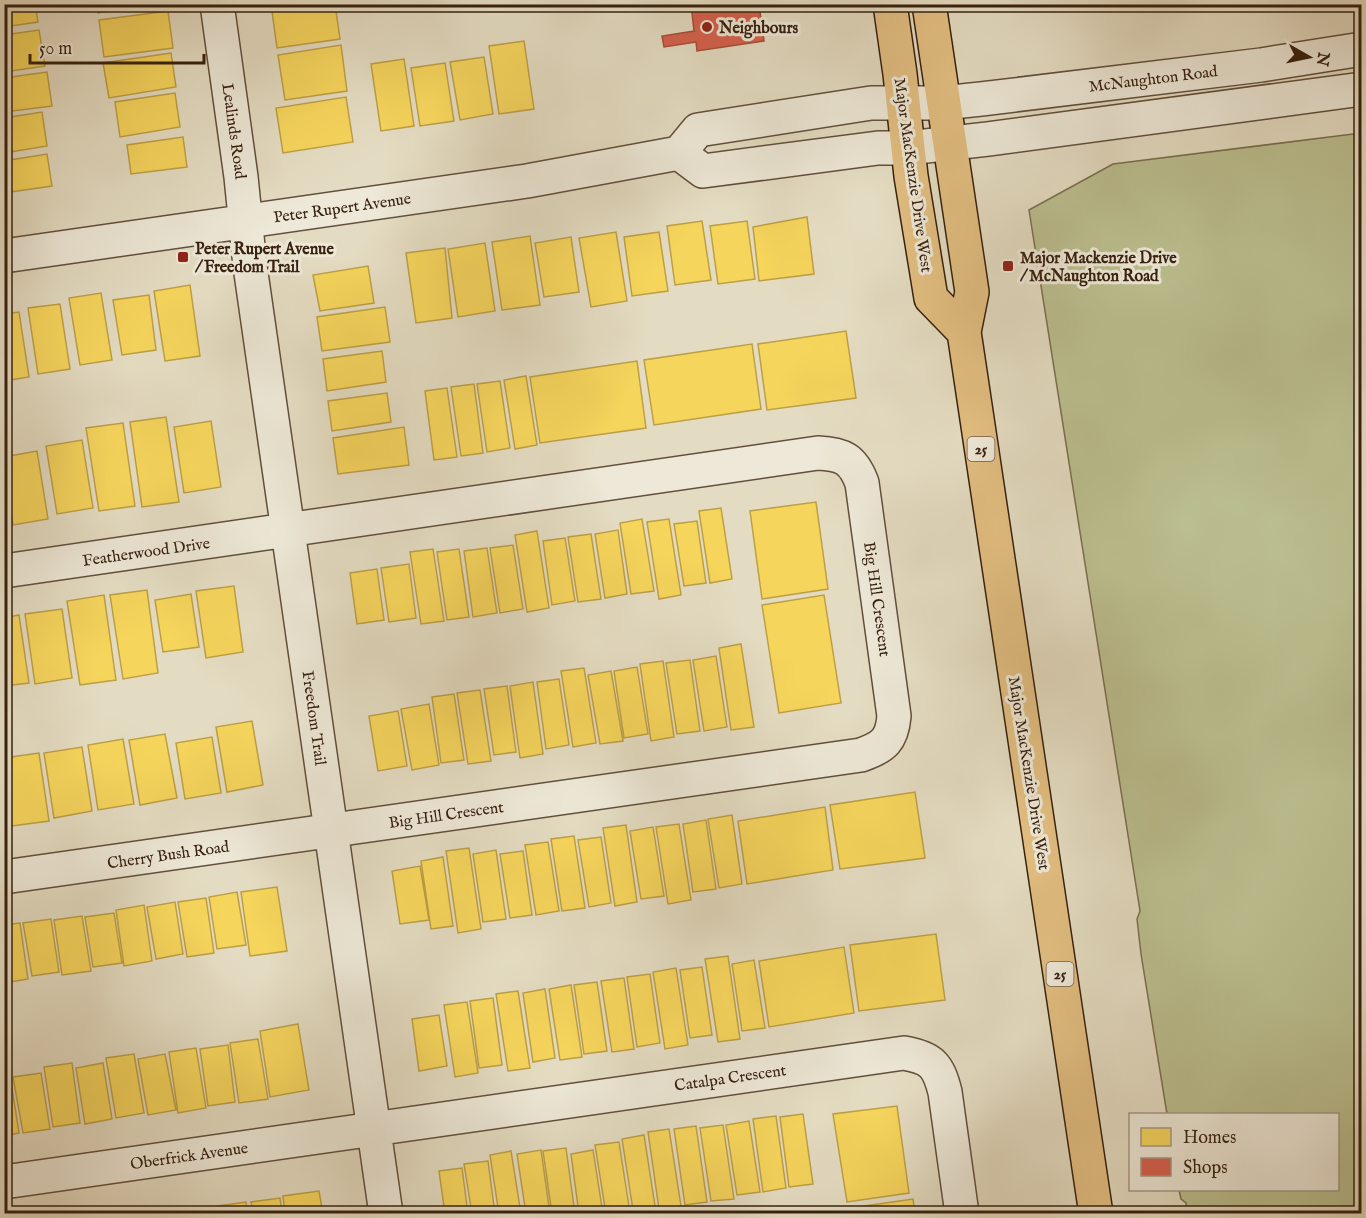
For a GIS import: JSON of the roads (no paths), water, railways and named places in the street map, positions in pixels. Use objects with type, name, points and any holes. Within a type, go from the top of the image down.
[{"type":"main road","name":"Major MacKenzie Drive West","points":[[890,4],[908,148],[931,298],[964,332]]},
{"type":"main road","name":"Major MacKenzie Drive West","points":[[929,4],[972,292],[964,332],[1096,1214]]},
{"type":"street","name":"Lealinds Road","points":[[217,4],[242,177],[246,221]]},
{"type":"street","name":"McNaughton Road","points":[[903,104],[943,103],[1261,65],[1362,49]]},
{"type":"street","points":[[903,104],[871,104],[698,130],[679,153],[703,171],[878,148],[908,148],[949,143],[1362,89]]},
{"type":"street","name":"Peter Rupert Avenue","points":[[4,256],[527,181],[679,153]]},
{"type":"street","name":"Freedom Trail","points":[[246,221],[386,1214]]},
{"type":"street","name":"Big Hill Crescent","points":[[288,530],[818,453],[838,455],[855,466],[862,483],[894,716],[893,734],[873,751],[331,831]]},
{"type":"street","name":"Featherwood Drive","points":[[4,571],[288,530]]},
{"type":"street","name":"Cherry Bush Road","points":[[4,877],[331,831]]},
{"type":"street","name":"Catalpa Crescent","points":[[373,1128],[904,1053],[918,1056],[931,1063],[940,1072],[945,1092],[962,1214]]},
{"type":"street","name":"Oberfrick Avenue","points":[[4,1182],[373,1128]]},
{"type":"place","name":"Neighbours","points":[[707,27]]},
{"type":"place","name":"Peter Rupert Avenue / Freedom Trail","points":[[183,257]]},
{"type":"place","name":"Major Mackenzie Drive / McNaughton Road","points":[[1008,266]]}]
